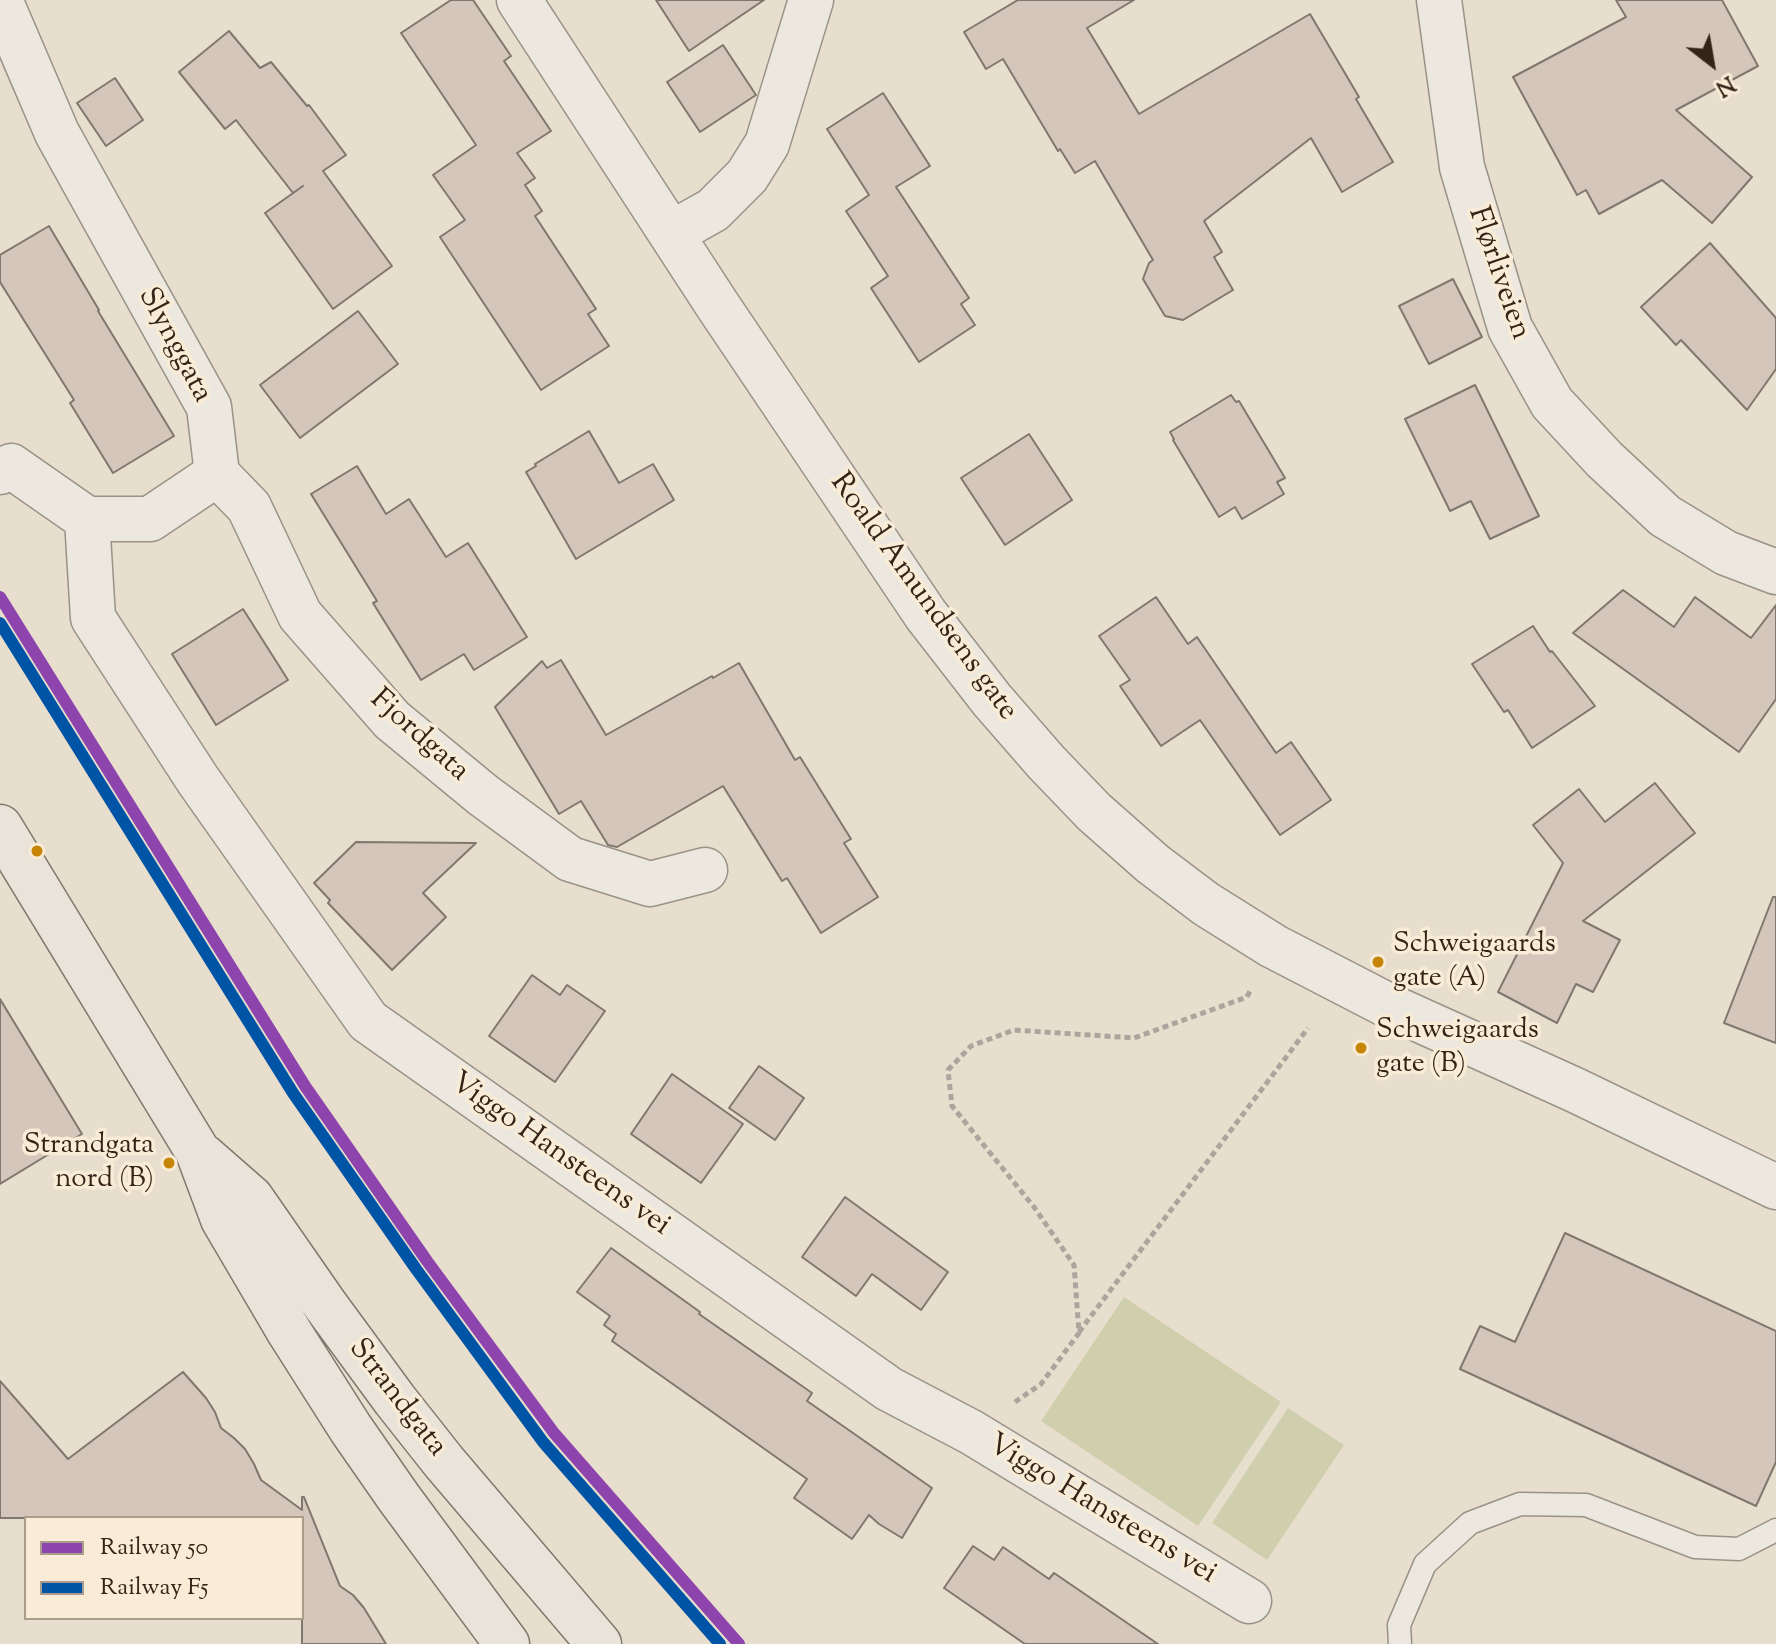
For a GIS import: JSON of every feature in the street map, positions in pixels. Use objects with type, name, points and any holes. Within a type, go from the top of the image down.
[{"type":"main road","name":"Strandgata","points":[[0,827],[198,1152],[223,1219],[290,1333],[399,1498],[507,1644]]},
{"type":"main road","name":"Strandgata","points":[[198,1152],[251,1198],[395,1400],[599,1644]]},
{"type":"street","name":"Slynggata","points":[[0,0],[57,133],[209,407],[217,474]]},
{"type":"street","name":"Roald Amundsens gate","points":[[519,0],[718,306],[926,615],[992,700],[1094,812],[1153,864],[1206,904],[1273,946],[1389,1006],[1575,1090],[1776,1187]]},
{"type":"street","points":[[672,233],[713,210],[747,176],[767,144],[811,0]]},
{"type":"street","name":"Flørliveien","points":[[1439,0],[1462,167],[1510,328],[1552,403],[1604,459],[1665,516],[1726,553],[1776,572]]},
{"type":"street","points":[[4,462],[87,519],[150,519],[217,474]]},
{"type":"street","name":"Fjordgata","points":[[217,474],[249,507],[300,615],[392,720],[483,795],[570,859],[650,884],[705,870]]},
{"type":"street","name":"Viggo Hansteens vei","points":[[87,519],[93,618],[198,780],[368,1021],[889,1389],[971,1432],[1249,1601]]},
{"type":"lane","points":[[1400,1644],[1399,1625],[1425,1564],[1470,1523],[1520,1504],[1586,1505],[1695,1547],[1739,1549],[1776,1530]]},
{"type":"path","points":[[1079,1333],[1074,1265],[1034,1207],[952,1106],[948,1070],[971,1046],[1014,1030],[1134,1038],[1247,997],[1273,946]]},
{"type":"path","points":[[971,1432],[1041,1384],[1308,1028]]},
{"type":"green space","points":[[1124,1297],[1281,1402],[1198,1526],[1041,1421]]},
{"type":"green space","points":[[1288,1408],[1344,1445],[1267,1560],[1212,1523]]},
{"type":"building","points":[[451,0],[473,0],[511,56],[504,61],[551,131],[517,153],[535,178],[525,185],[542,211],[535,216],[596,309],[588,314],[609,346],[541,390],[440,237],[465,220],[433,175],[476,145],[401,33]]},
{"type":"building","points":[[656,0],[764,0],[689,51]]},
{"type":"building","points":[[1018,0],[1134,0],[1087,28],[1139,114],[1310,14],[1393,162],[1342,192],[1311,138],[1204,221],[1222,252],[1214,257],[1233,290],[1183,320],[1165,316],[1143,279],[1153,260],[1095,161],[1075,173],[1060,149],[1058,151],[1003,59],[986,69],[964,32]]},
{"type":"building","points":[[1616,0],[1722,0],[1758,66],[1676,110],[1752,177],[1712,223],[1662,180],[1599,214],[1586,190],[1577,195],[1513,77],[1626,17]]},
{"type":"building","points":[[229,31],[260,68],[271,62],[309,105],[346,155],[323,171],[392,266],[333,309],[265,213],[303,186],[293,193],[236,120],[225,129],[179,72]]},
{"type":"building","points":[[723,45],[756,95],[700,132],[667,82]]},
{"type":"building","points":[[115,78],[143,120],[106,146],[77,103]]},
{"type":"building","points":[[883,93],[930,166],[896,187],[969,298],[961,304],[975,325],[919,362],[871,288],[888,276],[846,211],[869,195],[827,129]]},
{"type":"building","points":[[49,226],[174,436],[113,473],[70,403],[74,400],[0,282],[0,255]]},
{"type":"building","points":[[1710,243],[1776,318],[1776,369],[1747,410],[1681,340],[1676,345],[1641,307]]},
{"type":"building","points":[[1453,279],[1482,337],[1429,364],[1399,306]]},
{"type":"building","points":[[358,311],[398,364],[300,438],[260,385]]},
{"type":"building","points":[[1475,385],[1539,516],[1490,539],[1471,501],[1450,511],[1405,419]]},
{"type":"building","points":[[1231,395],[1236,402],[1239,401],[1285,478],[1277,482],[1284,494],[1242,519],[1235,507],[1219,517],[1170,432]]},
{"type":"building","points":[[589,431],[619,483],[653,464],[674,500],[576,559],[526,472]]},
{"type":"building","points":[[1029,434],[1072,500],[1005,545],[961,478]]},
{"type":"building","points":[[357,466],[386,514],[409,499],[446,557],[468,543],[527,637],[474,670],[464,654],[421,680],[311,494]]},
{"type":"building","points":[[1623,590],[1674,627],[1695,597],[1751,638],[1776,605],[1776,699],[1739,752],[1573,633]]},
{"type":"building","points":[[1156,597],[1188,644],[1197,637],[1276,753],[1291,742],[1331,800],[1280,835],[1200,720],[1161,746],[1120,686],[1130,680],[1099,636]]},
{"type":"building","points":[[243,609],[288,680],[216,725],[172,654]]},
{"type":"building","points":[[1533,626],[1550,652],[1595,706],[1532,748],[1508,710],[1504,712],[1472,664]]},
{"type":"building","points":[[561,660],[606,735],[739,663],[795,760],[800,757],[851,839],[844,843],[878,897],[821,933],[787,878],[782,881],[723,786],[617,847],[608,845],[581,801],[559,814],[495,707],[542,661],[547,668]]},
{"type":"building","points":[[1655,783],[1695,833],[1583,921],[1620,940],[1593,992],[1576,984],[1557,1023],[1498,992],[1563,863],[1533,825],[1579,789],[1605,822]]},
{"type":"building","points":[[356,842],[476,843],[423,893],[446,917],[392,970],[328,903],[330,900],[314,883]]},
{"type":"building","points":[[1773,897],[1776,897],[1776,1043],[1724,1023]]},
{"type":"building","points":[[532,975],[560,995],[567,985],[605,1011],[555,1082],[489,1036]]},
{"type":"building","points":[[0,999],[82,1134],[0,1184]]},
{"type":"building","points":[[759,1066],[804,1098],[775,1140],[729,1108]]},
{"type":"building","points":[[672,1074],[743,1124],[701,1183],[631,1134]]},
{"type":"building","points":[[845,1197],[948,1272],[921,1310],[872,1274],[856,1296],[802,1257]]},
{"type":"building","points":[[1565,1233],[1776,1331],[1776,1462],[1756,1506],[1460,1369],[1480,1326],[1515,1342]]},
{"type":"building","points":[[611,1248],[812,1393],[807,1401],[932,1488],[902,1538],[869,1515],[852,1539],[794,1498],[807,1479],[612,1341],[616,1334],[604,1325],[610,1316],[577,1292]]},
{"type":"building","points":[[183,1372],[206,1398],[221,1428],[245,1449],[261,1480],[302,1510],[304,1497],[340,1586],[364,1608],[386,1644],[302,1644],[304,1516],[0,1518],[0,1381],[68,1459]]},
{"type":"building","points":[[973,1546],[994,1560],[1003,1547],[1049,1579],[1054,1573],[1158,1644],[1025,1644],[944,1588]]},
{"type":"rail line","name":"50","points":[[0,597],[305,1086],[427,1261],[554,1433],[739,1644]]},
{"type":"rail line","name":"F5","points":[[0,623],[293,1093],[416,1269],[543,1442],[720,1644]]},
{"type":"place","name":"Schweigaards gate (A)","points":[[1378,962]]},
{"type":"place","name":"Schweigaards gate (B)","points":[[1361,1048]]},
{"type":"place","name":"Strandgata nord (B)","points":[[169,1163]]}]
